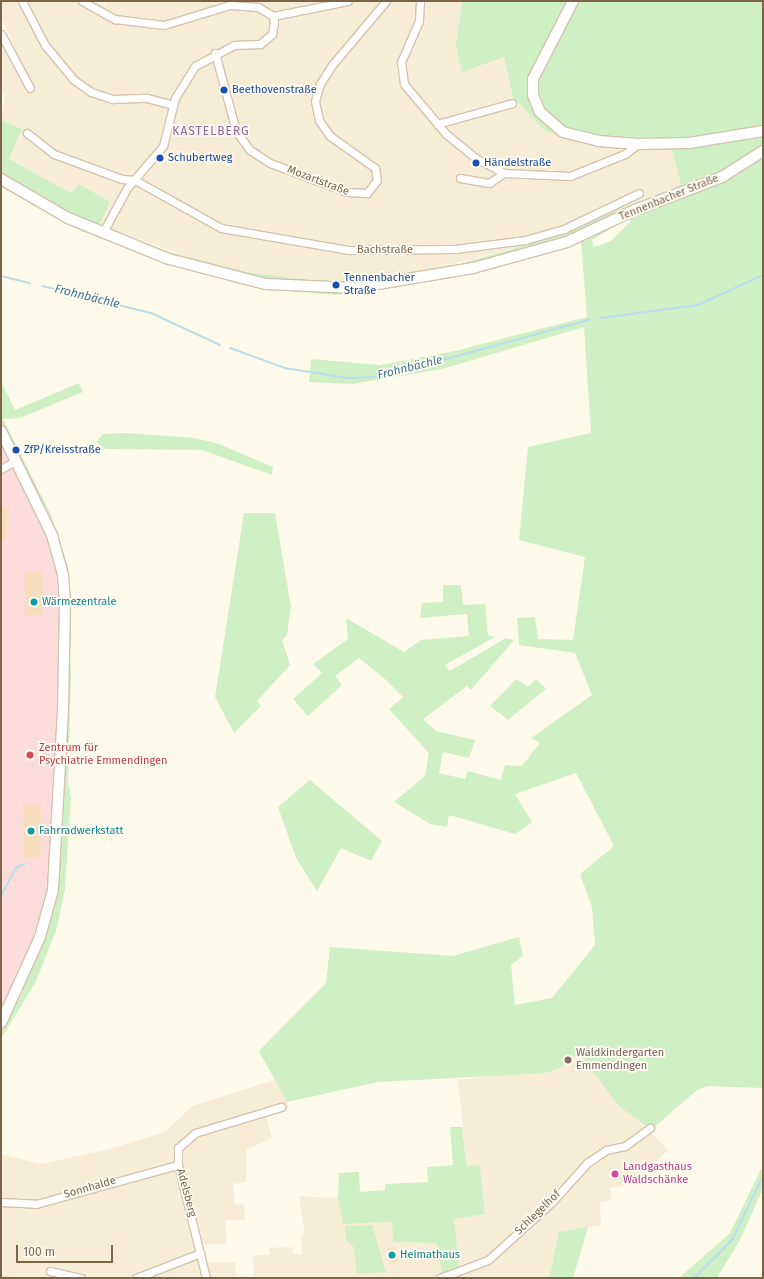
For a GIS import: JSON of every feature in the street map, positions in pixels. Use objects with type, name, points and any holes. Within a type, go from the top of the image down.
[{"type":"street","points":[[22,1],[46,45],[74,80],[91,92],[113,99],[147,98],[173,105]]},
{"type":"street","points":[[82,1],[115,19],[164,25],[230,5],[258,8],[273,16],[348,1]]},
{"type":"street","name":"Mozartstraße","points":[[215,52],[236,131],[250,150],[270,162],[347,192],[367,194],[377,180],[375,168],[330,136],[319,120],[315,101],[320,84],[332,65],[386,1]]},
{"type":"street","points":[[420,1],[419,21],[401,62],[400,72],[411,94],[437,124],[465,151],[504,173],[570,176],[626,154],[638,144]]},
{"type":"street","points":[[573,1],[533,79],[536,102],[551,123],[570,137],[638,144],[689,143],[763,131]]},
{"type":"street","points":[[102,234],[135,180],[163,146],[173,105],[195,66],[215,52],[234,45],[260,44],[272,34],[273,16]]},
{"type":"street","points":[[1,34],[30,88]]},
{"type":"street","points":[[437,124],[512,103]]},
{"type":"street","points":[[26,133],[54,154],[81,165],[135,180]]},
{"type":"street","name":"Tennenbacher Straße","points":[[1,179],[102,234],[169,259],[266,284],[318,289],[377,286],[473,268],[567,242],[635,210],[722,177],[763,151]]},
{"type":"street","points":[[460,178],[489,183],[504,173]]},
{"type":"street","name":"Bachstraße","points":[[135,180],[221,228],[349,250],[455,249],[525,240],[564,228],[639,193]]},
{"type":"street","points":[[1,431],[47,521],[59,556],[65,604],[64,692],[53,890],[40,937],[1,1023]]},
{"type":"street","points":[[1,468],[15,461]]},
{"type":"street","name":"Adelsberg","points":[[206,1278],[178,1164],[178,1148],[188,1136],[281,1107]]},
{"type":"street","name":"Schlegelhof","points":[[440,1278],[488,1260],[552,1202],[587,1163],[606,1150],[625,1146],[650,1128]]},
{"type":"street","name":"Sonnhalde","points":[[1,1202],[36,1204],[178,1164]]},
{"type":"street","points":[[136,1278],[200,1253]]},
{"type":"street","points":[[50,1271],[81,1278]]},
{"type":"shaded area","points":[[1,1],[90,1],[106,5],[107,1],[462,1],[459,21],[504,57],[513,97],[545,131],[571,139],[669,137],[681,185],[536,242],[435,269],[353,281],[318,281],[247,272],[205,263],[99,225],[110,202],[79,184],[71,193],[9,159],[22,130],[1,120],[5,94],[1,92],[1,53],[13,44],[1,17]]},
{"type":"shaded area","name":"Zentrum für Psychiatrie Emmendingen","points":[[1,438],[50,534],[61,569],[63,605],[50,891],[37,938],[1,1014]]},
{"type":"shaded area","points":[[578,1052],[637,1120],[669,1150],[626,1185],[610,1188],[612,1200],[600,1203],[601,1225],[559,1232],[549,1278],[1,1278],[1,1154],[41,1164],[106,1150],[165,1132],[192,1106],[277,1079],[289,1107],[266,1116],[272,1138],[246,1150],[246,1182],[233,1184],[235,1205],[244,1204],[245,1220],[225,1220],[227,1244],[203,1244],[206,1262],[235,1262],[236,1276],[254,1277],[253,1255],[270,1255],[269,1248],[292,1247],[293,1254],[302,1254],[301,1236],[305,1235],[299,1196],[338,1198],[343,1224],[392,1222],[393,1242],[438,1243],[454,1219],[485,1214],[480,1165],[467,1166],[458,1080],[562,1067]]},
{"type":"green space","points":[[462,1],[763,1],[763,1088],[708,1086],[697,1090],[651,1130],[619,1106],[578,1052],[562,1067],[546,1073],[378,1082],[287,1102],[259,1051],[326,983],[330,947],[453,956],[519,937],[523,956],[511,965],[515,1005],[552,998],[595,945],[592,907],[580,874],[614,846],[576,773],[515,794],[532,822],[515,834],[449,815],[447,827],[430,824],[394,802],[425,776],[429,753],[389,709],[403,697],[386,680],[359,658],[335,676],[342,685],[308,716],[293,699],[322,673],[313,664],[348,639],[346,618],[404,652],[421,640],[469,636],[467,614],[420,618],[422,603],[443,602],[443,585],[461,585],[463,605],[485,604],[488,635],[495,637],[445,665],[450,671],[506,638],[514,640],[471,690],[467,686],[423,719],[436,731],[475,740],[469,758],[443,752],[439,773],[465,779],[468,771],[501,780],[505,765],[522,766],[540,743],[531,738],[592,695],[575,653],[519,645],[517,618],[535,617],[538,639],[573,640],[585,557],[519,540],[528,447],[591,433],[584,327],[442,369],[352,384],[309,382],[311,359],[380,365],[455,351],[587,317],[581,242],[392,288],[336,295],[299,292],[268,289],[165,263],[72,227],[1,187],[1,120],[22,129],[9,159],[71,193],[79,184],[110,202],[99,225],[169,252],[247,272],[318,281],[353,281],[459,264],[536,242],[681,185],[669,137],[571,139],[545,131],[513,97],[504,57],[462,72],[456,45]],"holes":[[[628,218],[631,221],[611,241],[594,247],[592,240]]]},
{"type":"green space","points":[[1,381],[15,410],[79,383],[83,392],[20,418],[3,419],[51,515],[68,567],[71,673],[68,784],[71,797],[65,889],[57,928],[36,981],[1,1039],[1,1001],[6,1005],[37,938],[50,891],[57,815],[61,569],[50,534],[1,438]]},
{"type":"green space","points":[[126,433],[195,438],[219,444],[273,467],[272,475],[202,450],[105,449],[96,442],[103,434]]},
{"type":"green space","points":[[244,513],[275,513],[291,607],[287,635],[282,640],[290,665],[257,701],[261,706],[234,733],[215,697]]},
{"type":"green space","points":[[516,679],[528,687],[536,679],[546,689],[508,720],[490,706]]},
{"type":"green space","points":[[310,780],[382,841],[371,861],[341,848],[317,891],[296,858],[278,807]]},
{"type":"green space","points":[[450,1127],[462,1127],[467,1166],[480,1165],[485,1214],[454,1219],[459,1269],[442,1275],[437,1243],[393,1242],[392,1222],[343,1224],[338,1198],[339,1173],[359,1172],[360,1192],[385,1190],[385,1184],[428,1182],[427,1167],[453,1165]]},
{"type":"green space","points":[[763,1165],[763,1188],[740,1240],[717,1278],[679,1278],[730,1233]]},
{"type":"green space","points":[[372,1225],[386,1272],[357,1274],[354,1247],[346,1240],[345,1226]]},
{"type":"green space","points":[[588,1227],[573,1278],[549,1278],[559,1232]]},
{"type":"building","points":[[1,507],[9,507],[6,540],[1,540]]},
{"type":"building","name":"Wärmezentrale","points":[[25,572],[43,572],[43,615],[25,615]]},
{"type":"building","name":"Fahrradwerkstatt","points":[[23,805],[41,805],[41,858],[23,858]]},
{"type":"building","name":"Heimathaus","points":[[395,1247],[398,1262],[390,1263],[387,1249]]},
{"type":"waterway","name":"Frohnbächle","points":[[601,318],[698,305],[763,275]]},
{"type":"waterway","name":"Frohnbächle","points":[[1,276],[30,283]]},
{"type":"waterway","name":"Frohnbächle","points":[[42,286],[151,313],[220,345]]},
{"type":"waterway","name":"Frohnbächle","points":[[230,348],[285,368],[347,378],[380,377],[589,320]]},
{"type":"waterway","points":[[1,896],[16,868],[24,864]]},
{"type":"waterway","points":[[694,1278],[732,1240],[763,1176]]},
{"type":"place","name":"Beethovenstraße","points":[[224,90]]},
{"type":"place","name":"Schubertweg","points":[[160,158]]},
{"type":"place","name":"Händelstraße","points":[[476,163]]},
{"type":"place","name":"Tennenbacher Straße","points":[[336,285]]},
{"type":"place","name":"ZfP/Kreisstraße","points":[[16,450]]},
{"type":"place","name":"Wärmezentrale","points":[[34,602]]},
{"type":"place","name":"Zentrum für Psychiatrie Emmendingen","points":[[30,755]]},
{"type":"place","name":"Fahrradwerkstatt","points":[[31,831]]},
{"type":"place","name":"Waldkindergarten Emmendingen","points":[[568,1060]]},
{"type":"place","name":"Landgasthaus Waldschänke","points":[[615,1174]]},
{"type":"place","name":"Heimathaus","points":[[392,1255]]},
{"type":"district","name":"KASTELBERG","points":[[211,132]]}]
